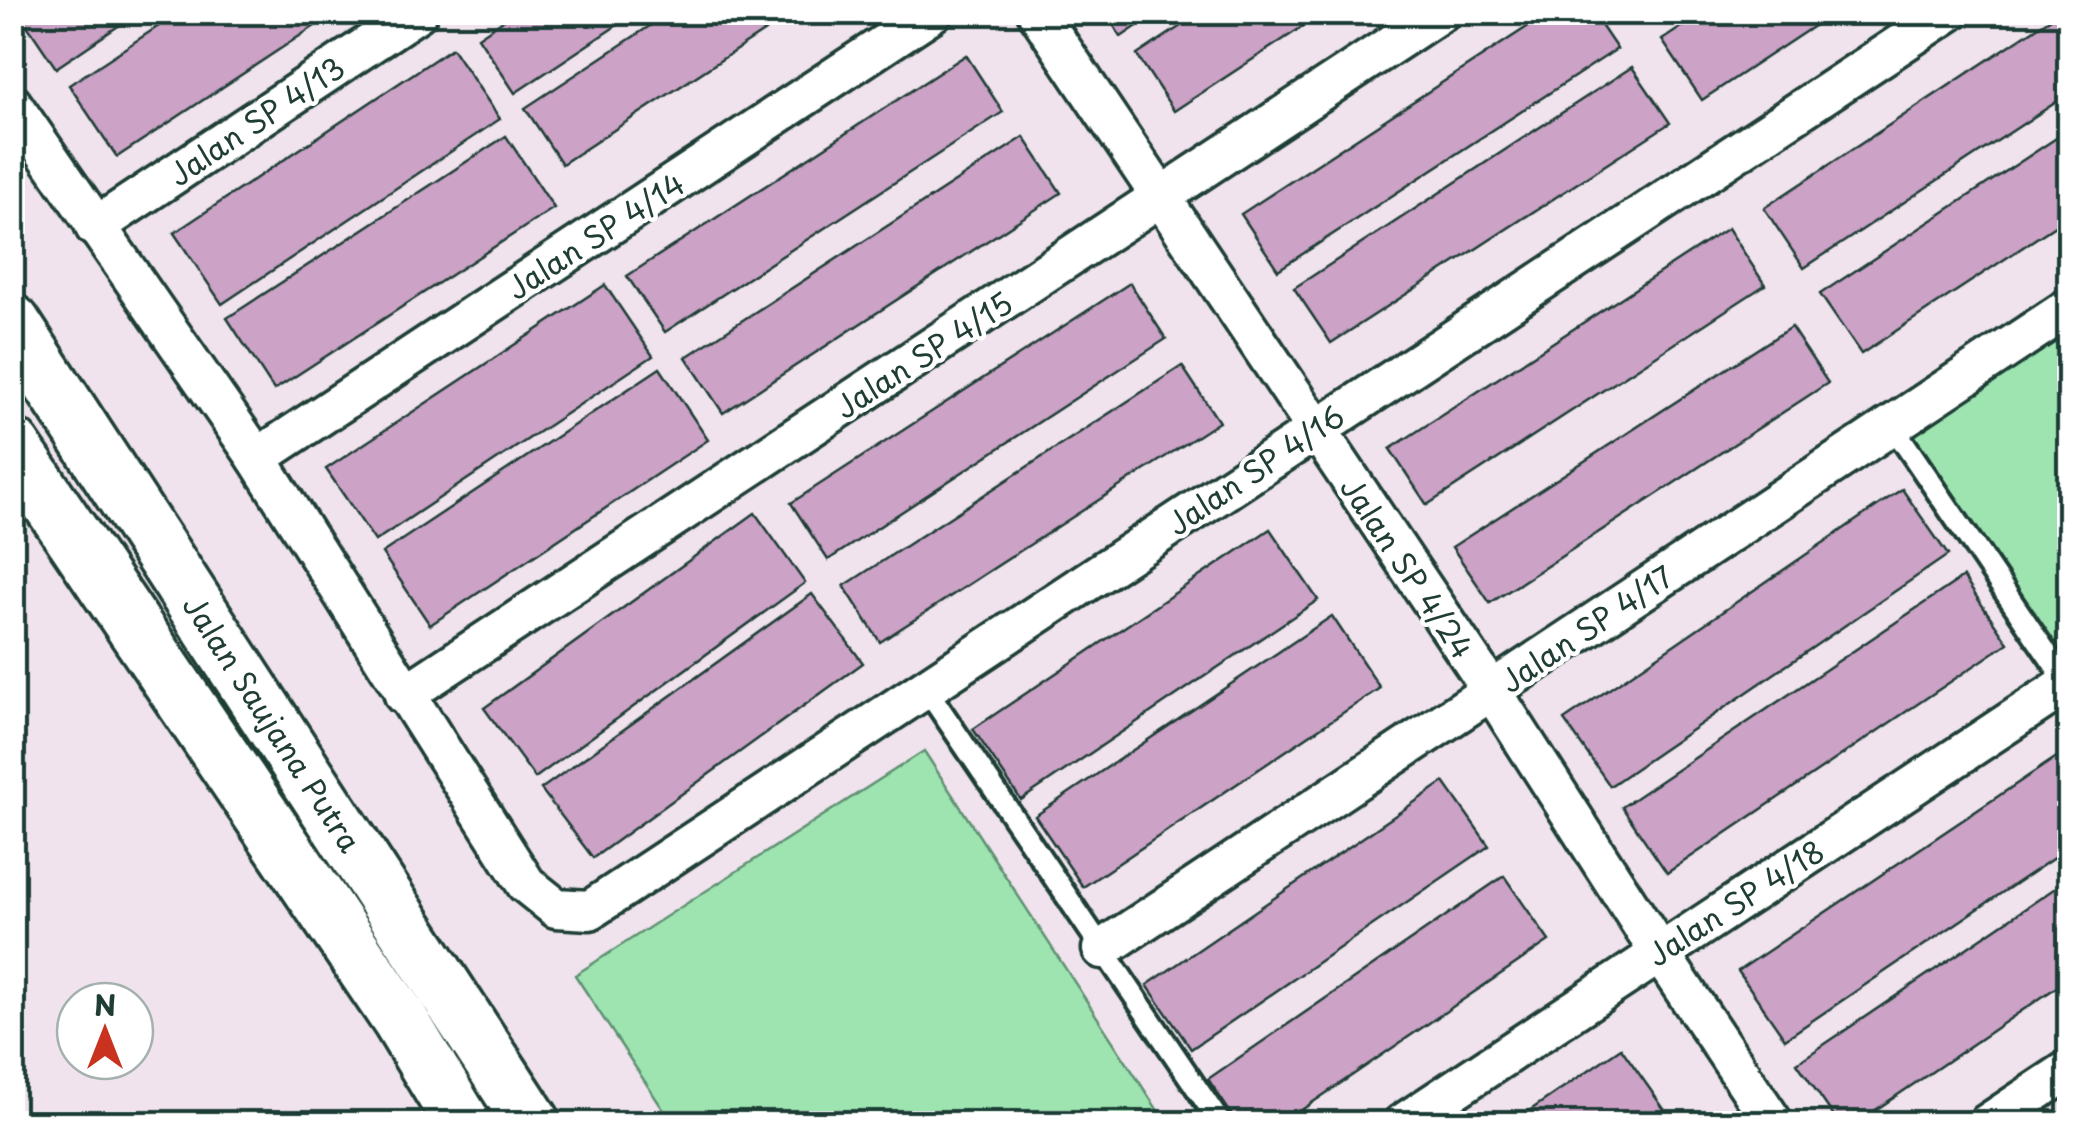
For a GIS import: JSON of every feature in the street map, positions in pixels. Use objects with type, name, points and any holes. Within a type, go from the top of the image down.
[{"type":"main road","name":"Jalan Saujana Putra","points":[[12,322],[533,1124]]},
{"type":"main road","name":"Jalan Saujana Putra","points":[[12,446],[400,1020],[463,1124]]},
{"type":"street","name":"Jalan SP 4/13","points":[[95,228],[418,12]]},
{"type":"street","name":"Jalan SP 4/14","points":[[257,458],[933,12]]},
{"type":"street","name":"Jalan SP 4/24","points":[[1037,12],[1492,690],[1774,1124]]},
{"type":"street","name":"Jalan SP 4/15","points":[[404,695],[1440,12]]},
{"type":"street","name":"Jalan SP 4/16","points":[[404,695],[526,884],[556,908],[590,910],[1949,12]]},
{"type":"street","points":[[12,104],[257,458],[404,695]]},
{"type":"street","name":"Jalan SP 4/17","points":[[1102,948],[2070,307]]},
{"type":"street","name":"Jalan SP 4/18","points":[[1402,1124],[2068,683]]},
{"type":"street","points":[[1988,1124],[2070,1069]]},
{"type":"lane","points":[[1892,425],[2068,683]]},
{"type":"lane","points":[[927,690],[1221,1124]]},
{"type":"green space","points":[[2069,330],[2070,657],[2066,659],[1913,435]]},
{"type":"green space","points":[[924,751],[1166,1123],[672,1123],[575,975]]},
{"type":"building","points":[[18,12],[139,12],[56,68]]},
{"type":"building","points":[[180,12],[336,12],[117,157],[69,85]]},
{"type":"building","points":[[515,12],[637,12],[515,93],[478,37]]},
{"type":"building","points":[[671,12],[794,12],[562,164],[525,108]]},
{"type":"building","points":[[1105,12],[1158,12],[1121,37]]},
{"type":"building","points":[[1202,12],[1325,12],[1174,111],[1137,55]]},
{"type":"building","points":[[1550,12],[1592,12],[1617,49],[1278,270],[1241,214]]},
{"type":"building","points":[[1704,12],[1835,12],[1702,100],[1662,40]]},
{"type":"building","points":[[2060,12],[2070,12],[2070,93],[1804,268],[1764,208]]},
{"type":"building","points":[[452,48],[500,119],[222,304],[174,233]]},
{"type":"building","points":[[966,55],[1003,112],[665,332],[627,276]]},
{"type":"building","points":[[1632,67],[1670,123],[1331,343],[1294,288]]},
{"type":"building","points":[[2070,129],[2070,216],[1861,354],[1820,294]]},
{"type":"building","points":[[506,136],[554,208],[274,390],[227,318]]},
{"type":"building","points":[[1024,137],[1061,193],[723,413],[686,357]]},
{"type":"building","points":[[1728,228],[1765,285],[1427,505],[1390,449]]},
{"type":"building","points":[[1130,283],[1166,339],[828,560],[791,503]]},
{"type":"building","points":[[605,285],[653,356],[375,541],[326,469]]},
{"type":"building","points":[[1791,327],[1828,383],[1490,603],[1452,547]]},
{"type":"building","points":[[1182,366],[1219,422],[880,642],[844,586]]},
{"type":"building","points":[[660,368],[708,440],[430,625],[382,553]]},
{"type":"building","points":[[1902,489],[1948,555],[1610,786],[1564,720]]},
{"type":"building","points":[[755,513],[805,583],[535,778],[484,708]]},
{"type":"building","points":[[1270,529],[1318,600],[1021,800],[973,729]]},
{"type":"building","points":[[1963,577],[2008,643],[1667,873],[1622,807]]},
{"type":"building","points":[[812,594],[863,663],[593,858],[541,789]]},
{"type":"building","points":[[1332,616],[1380,688],[1083,887],[1035,816]]},
{"type":"building","points":[[2070,748],[2070,847],[1785,1039],[1738,971]]},
{"type":"building","points":[[1444,782],[1489,846],[1191,1049],[1147,985]]},
{"type":"building","points":[[1504,876],[1549,941],[1281,1124],[1238,1124],[1208,1079]]},
{"type":"building","points":[[2070,878],[2070,978],[1855,1124],[1839,1124],[1797,1063]]},
{"type":"building","points":[[1621,1048],[1666,1112],[1649,1124],[1510,1124]]}]
